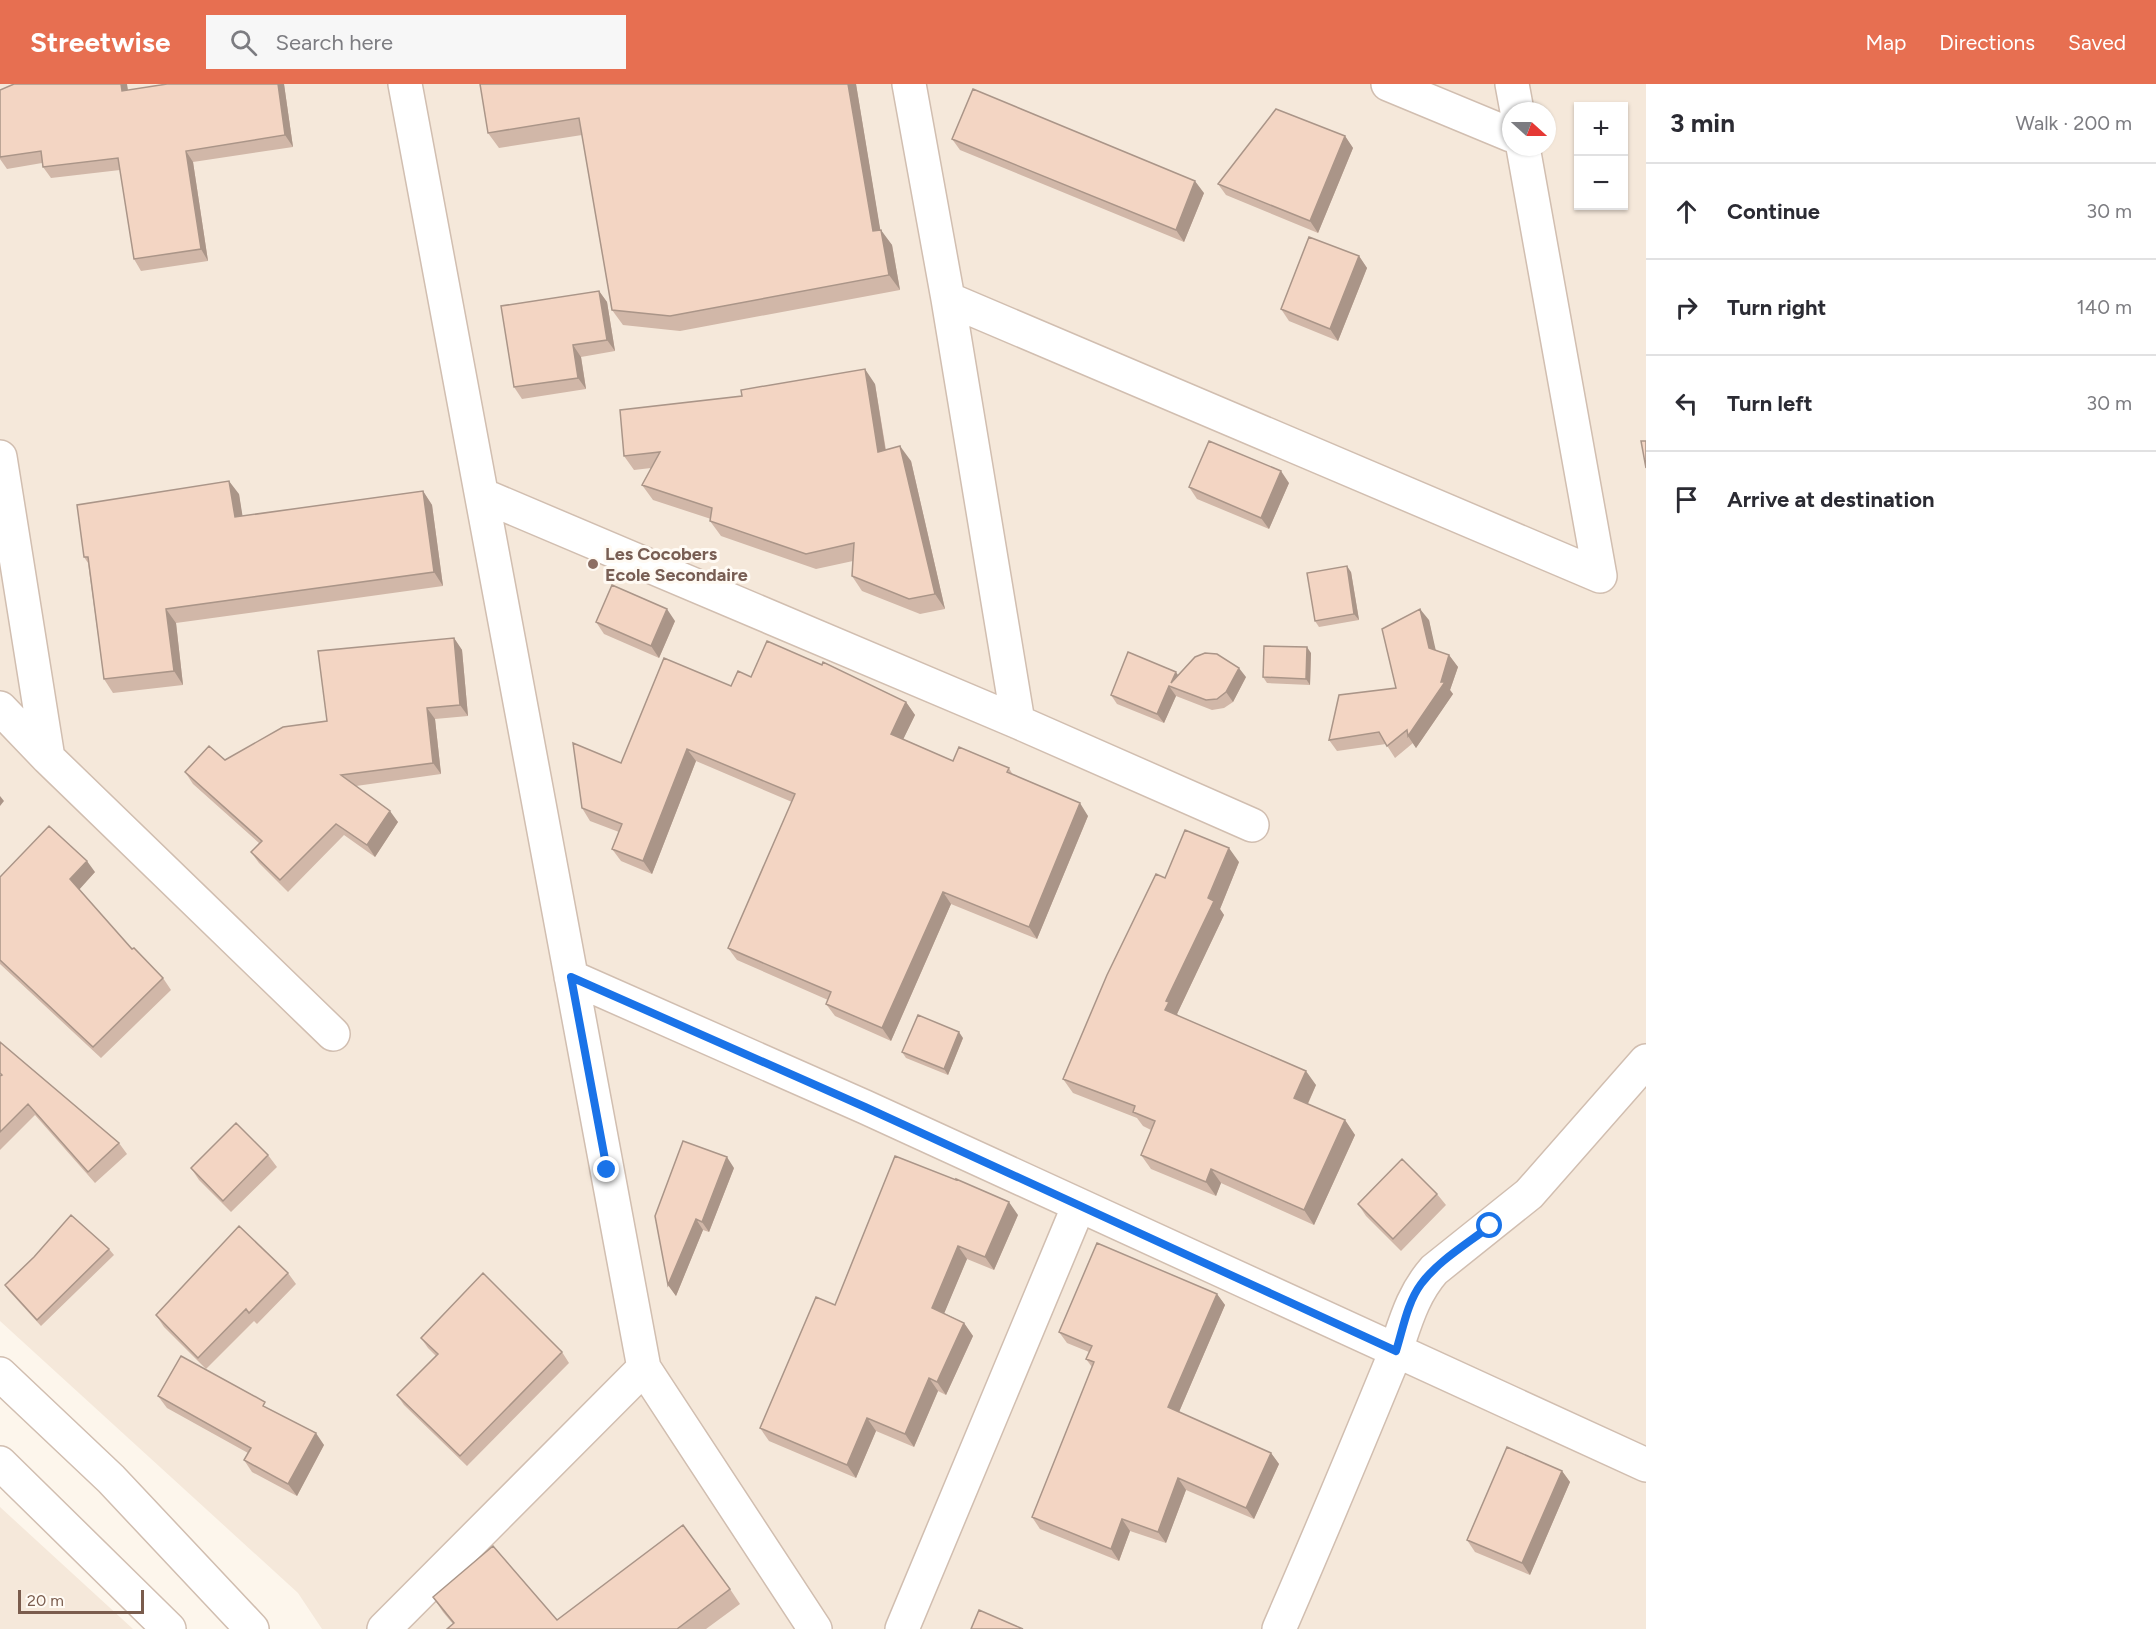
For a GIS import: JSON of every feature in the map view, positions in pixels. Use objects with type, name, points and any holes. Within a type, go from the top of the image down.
[{"type":"street","points":[[405,84],[644,1368],[815,1629]]},
{"type":"street","points":[[909,84],[948,299],[1018,722]]},
{"type":"street","points":[[1388,84],[1502,131]]},
{"type":"street","points":[[1512,84],[1515,102]]},
{"type":"street","points":[[948,299],[1600,576],[1525,156]]},
{"type":"street","points":[[0,458],[48,758]]},
{"type":"street","points":[[482,495],[1018,722],[1252,825]]},
{"type":"street","points":[[0,708],[48,758],[333,1035]]},
{"type":"street","points":[[571,977],[865,1107],[1646,1465]]},
{"type":"street","points":[[1279,1629],[1396,1351],[1420,1285],[1434,1270],[1529,1194],[1646,1061]]},
{"type":"street","points":[[902,1629],[1079,1205]]},
{"type":"street","points":[[384,1629],[644,1368]]},
{"type":"street","points":[[0,1374],[111,1479],[252,1629]]},
{"type":"street","points":[[0,1463],[169,1629]]},
{"type":"shaded area","points":[[0,84],[1646,84],[1646,1629],[322,1629],[298,1593],[0,1321]]},
{"type":"shaded area","points":[[0,1507],[133,1629],[0,1629]]},
{"type":"building","points":[[14,84],[121,84],[122,91],[167,84],[278,84],[285,135],[186,151],[201,249],[134,259],[118,158],[43,167],[41,151],[0,157],[0,90]]},
{"type":"building","points":[[480,84],[848,84],[873,231],[881,230],[889,275],[670,316],[612,310],[579,118],[488,133]]},
{"type":"building","points":[[973,89],[1195,181],[1176,230],[952,139]]},
{"type":"building","points":[[1276,109],[1345,136],[1310,221],[1218,184]]},
{"type":"building","points":[[1309,237],[1359,256],[1330,329],[1281,309]]},
{"type":"building","points":[[599,291],[607,340],[573,345],[578,378],[514,387],[501,306]]},
{"type":"building","points":[[865,369],[878,452],[900,446],[935,594],[909,599],[852,576],[854,543],[806,554],[710,521],[712,508],[642,485],[660,452],[624,456],[620,410],[742,396],[741,390]]},
{"type":"building","points":[[1209,441],[1281,471],[1261,518],[1189,487]]},
{"type":"building","points":[[1641,441],[1646,441],[1646,468]]},
{"type":"building","points":[[229,481],[235,517],[423,491],[434,572],[166,609],[174,671],[104,679],[88,557],[84,557],[77,505]]},
{"type":"building","points":[[1347,566],[1354,614],[1315,621],[1307,573]]},
{"type":"building","points":[[612,585],[667,609],[651,646],[596,622]]},
{"type":"building","points":[[1420,609],[1429,648],[1449,655],[1441,682],[1445,682],[1408,736],[1407,730],[1387,746],[1379,732],[1329,740],[1339,695],[1396,688],[1382,629]]},
{"type":"building","points":[[454,638],[460,705],[427,708],[433,763],[341,775],[390,811],[367,845],[336,824],[280,880],[251,852],[262,841],[185,772],[209,746],[225,760],[283,727],[327,721],[318,651]]},
{"type":"building","points":[[767,641],[822,665],[823,662],[906,702],[891,734],[953,761],[959,747],[1009,768],[1007,772],[1080,803],[1029,927],[943,892],[882,1028],[826,1004],[831,992],[728,948],[795,794],[687,749],[643,861],[612,849],[622,824],[582,808],[573,743],[621,763],[664,658],[731,686],[738,671],[751,677]]},
{"type":"building","points":[[1264,646],[1307,647],[1306,679],[1263,677]]},
{"type":"building","points":[[1128,652],[1176,672],[1171,683],[1195,657],[1205,653],[1217,654],[1239,668],[1226,692],[1217,699],[1206,700],[1169,686],[1157,714],[1111,695]]},
{"type":"building","points":[[49,826],[87,861],[70,879],[132,949],[134,948],[163,978],[93,1047],[0,960],[0,877]]},
{"type":"building","points":[[1185,830],[1229,848],[1208,898],[1214,901],[1166,1001],[1169,1002],[1165,1010],[1306,1071],[1294,1098],[1345,1120],[1304,1210],[1211,1169],[1206,1182],[1141,1155],[1155,1121],[1133,1112],[1135,1106],[1063,1079],[1107,975],[1156,874],[1165,878]]},
{"type":"building","points":[[918,1015],[959,1032],[944,1069],[902,1052]]},
{"type":"building","points":[[0,1042],[119,1143],[88,1172],[28,1104],[0,1132],[0,1076],[2,1075],[0,1073]]},
{"type":"building","points":[[236,1123],[268,1155],[223,1201],[191,1168]]},
{"type":"building","points":[[683,1141],[727,1157],[702,1222],[696,1219],[668,1285],[655,1216]]},
{"type":"building","points":[[895,1156],[1009,1202],[985,1257],[958,1246],[932,1308],[964,1323],[937,1382],[929,1378],[905,1434],[867,1418],[847,1465],[760,1428],[816,1297],[835,1305]]},
{"type":"building","points":[[1402,1159],[1437,1194],[1393,1239],[1358,1204]]},
{"type":"building","points":[[71,1215],[109,1249],[37,1320],[5,1285],[34,1257]]},
{"type":"building","points":[[239,1226],[288,1273],[249,1313],[246,1309],[198,1358],[156,1315]]},
{"type":"building","points":[[1097,1243],[1217,1294],[1168,1407],[1271,1453],[1246,1508],[1178,1478],[1158,1532],[1122,1519],[1111,1549],[1032,1517],[1094,1362],[1086,1359],[1092,1346],[1059,1332]]},
{"type":"building","points":[[483,1273],[562,1352],[460,1456],[397,1395],[438,1354],[421,1338]]},
{"type":"building","points":[[181,1356],[265,1402],[263,1406],[316,1433],[288,1484],[244,1460],[251,1448],[158,1396]]},
{"type":"building","points":[[1507,1447],[1562,1471],[1522,1563],[1467,1540]]},
{"type":"building","points":[[683,1525],[730,1589],[677,1629],[447,1629],[454,1623],[433,1597],[493,1546],[557,1620]]},
{"type":"building","points":[[979,1610],[1023,1629],[971,1629]]},
{"type":"place","name":"Les Cocobers Ecole Secondaire","points":[[593,564]]},
{"type":"route","points":[[607,1170],[571,977],[865,1107],[1396,1351],[1420,1285],[1434,1270],[1490,1226]]}]
